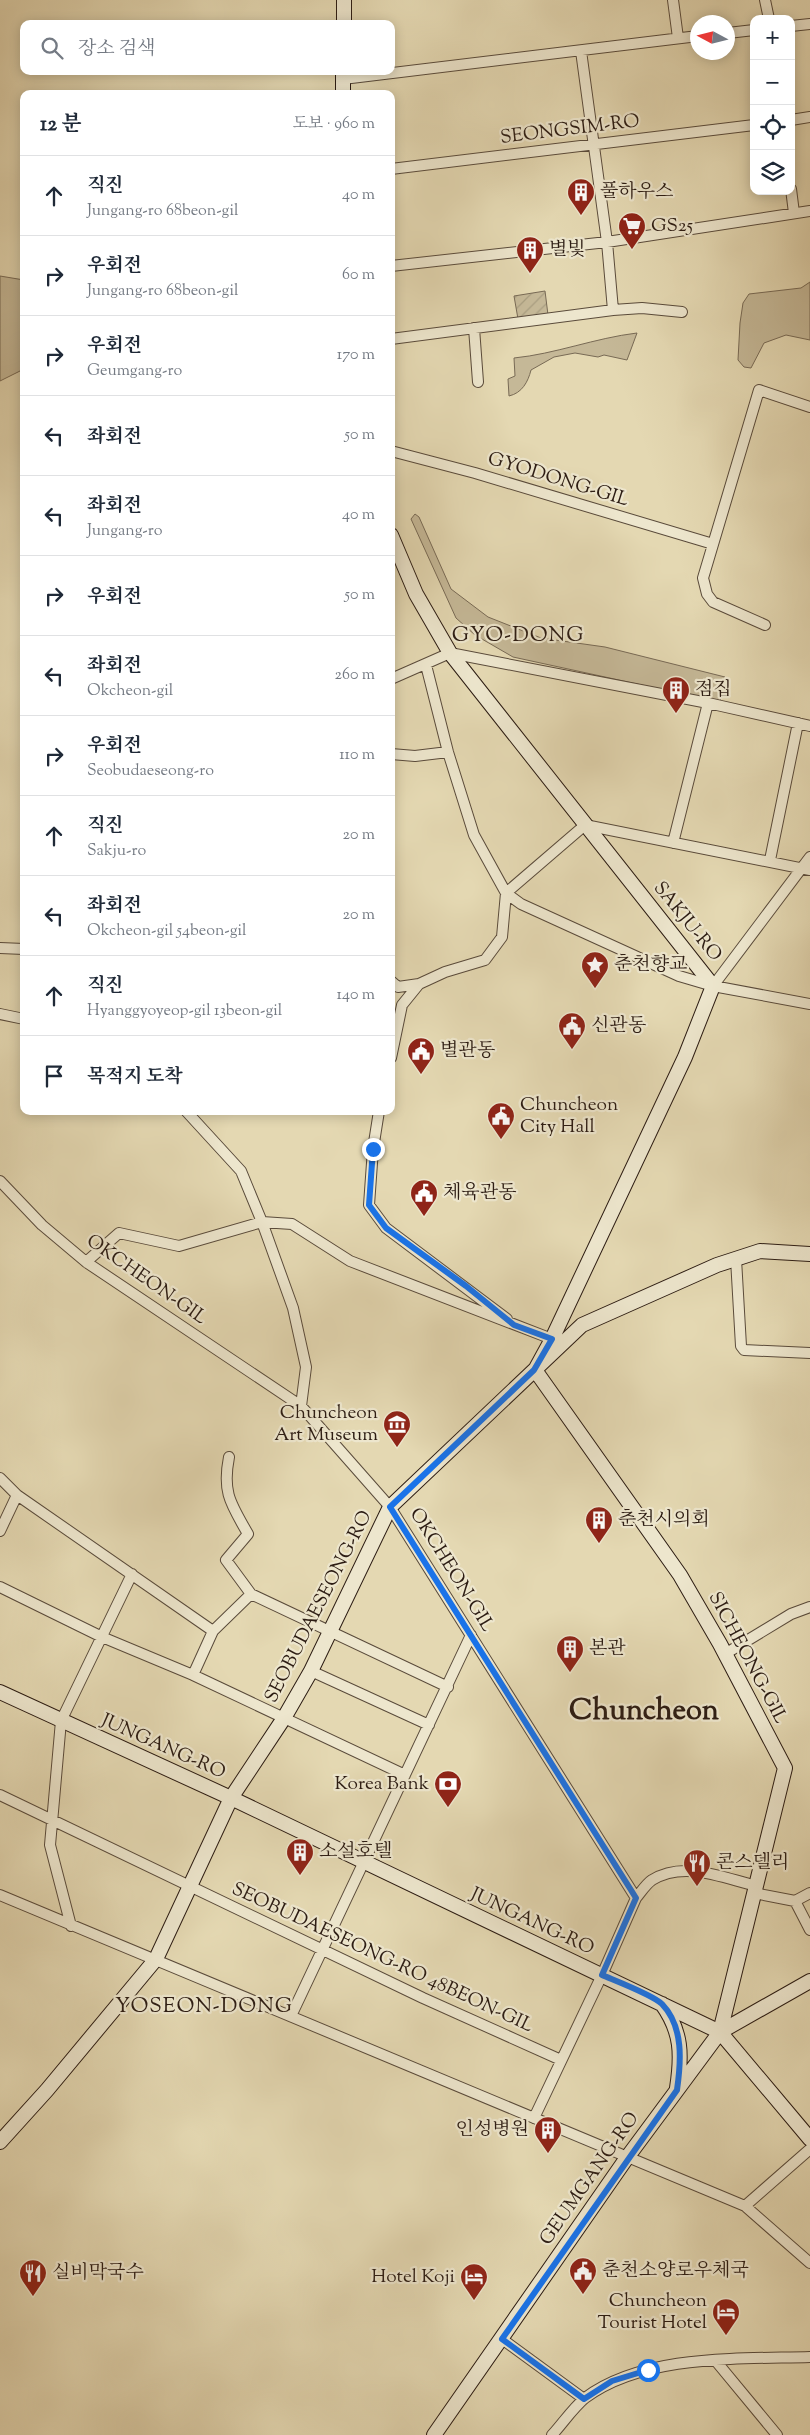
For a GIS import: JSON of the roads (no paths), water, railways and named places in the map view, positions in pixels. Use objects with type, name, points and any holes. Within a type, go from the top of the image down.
[{"type":"street","points":[[344,0],[344,20]]},
{"type":"street","points":[[673,0],[678,38]]},
{"type":"street","points":[[765,0],[768,15]]},
{"type":"street","points":[[795,26],[810,24]]},
{"type":"street","points":[[735,32],[750,30]]},
{"type":"street","points":[[395,70],[581,51],[690,37]]},
{"type":"street","points":[[581,51],[607,242],[613,310]]},
{"type":"street","points":[[343,75],[343,90]]},
{"type":"street","points":[[795,119],[810,117]]},
{"type":"street","name":"SEONGSIM-RO","points":[[395,169],[750,125]]},
{"type":"street","points":[[792,195],[794,213]]},
{"type":"street","points":[[395,266],[607,242],[810,212]]},
{"type":"street","points":[[395,338],[613,310],[642,308],[682,312]]},
{"type":"street","points":[[474,328],[478,382]]},
{"type":"street","points":[[765,625],[713,602],[707,594],[703,578],[759,390],[810,407]]},
{"type":"street","name":"GYODONG-GIL","points":[[395,452],[475,473],[713,544]]},
{"type":"street","name":"SAKJU-RO","points":[[395,544],[416,594],[450,653],[714,986],[685,1057],[552,1339],[534,1370]]},
{"type":"street","points":[[395,677],[450,653],[708,703],[810,726]]},
{"type":"street","points":[[426,665],[448,752],[474,836],[506,893],[521,904],[678,976],[714,986],[810,1004]]},
{"type":"street","points":[[673,843],[708,703]]},
{"type":"street","points":[[770,860],[798,723]]},
{"type":"street","points":[[395,754],[415,756],[448,752]]},
{"type":"street","points":[[395,984],[398,987],[419,984],[445,972],[484,960],[502,937],[506,893],[585,825],[770,860],[805,869]]},
{"type":"street","points":[[714,986],[805,869],[810,857]]},
{"type":"street","points":[[0,948],[20,949]]},
{"type":"street","points":[[395,1039],[402,1005],[419,984]]},
{"type":"street","points":[[0,1014],[20,1019]]},
{"type":"street","points":[[190,1115],[241,1171],[262,1222],[292,1308],[306,1367],[301,1406]]},
{"type":"street","points":[[379,1115],[369,1205],[386,1228],[466,1286],[514,1325]]},
{"type":"street","name":"OKCHEON-GIL","points":[[0,1181],[42,1224],[86,1262],[301,1406],[390,1507],[541,1744],[636,1898]]},
{"type":"street","points":[[86,1262],[119,1233],[179,1246],[262,1222],[292,1224],[350,1261],[552,1339]]},
{"type":"street","name":"SEOBUDAESEONG-RO","points":[[0,2142],[48,2090],[156,1959],[231,1798],[284,1718],[311,1670],[332,1631],[390,1507],[582,1325],[717,1265],[760,1251],[810,1254]]},
{"type":"street","points":[[736,1259],[741,1346],[744,1350],[810,1353]]},
{"type":"street","name":"SICHEONG-GIL","points":[[534,1370],[680,1575],[725,1654],[785,1768],[720,2032]]},
{"type":"street","points":[[229,1457],[226,1474],[228,1500],[248,1534],[226,1560],[251,1594],[448,1687]]},
{"type":"street","points":[[0,1478],[17,1495],[213,1631]]},
{"type":"street","points":[[0,1532],[17,1495]]},
{"type":"street","points":[[71,1926],[50,1844],[60,1721],[132,1574]]},
{"type":"street","points":[[0,1587],[102,1637],[193,1675],[405,1776]]},
{"type":"street","points":[[193,1675],[213,1631],[251,1594]]},
{"type":"street","points":[[725,1654],[791,1614],[810,1608]]},
{"type":"street","points":[[291,2016],[321,1948],[471,1636]]},
{"type":"street","points":[[311,1670],[428,1725]]},
{"type":"street","name":"JUNGANG-RO","points":[[0,1692],[231,1798],[720,2032],[810,2139]]},
{"type":"street","name":"SEOBUDAESEONG-RO 48BEON-GIL","points":[[0,1795],[423,1998],[561,2060]]},
{"type":"street","points":[[534,2118],[602,1975],[636,1898],[650,1881],[672,1872],[691,1870],[796,1901],[810,1893]]},
{"type":"street","points":[[0,1895],[745,2206],[810,2263]]},
{"type":"street","points":[[796,1901],[810,1930]]},
{"type":"street","name":"GEUMGANG-RO","points":[[434,2435],[628,2158],[720,2032],[810,1982]]},
{"type":"street","points":[[661,2003],[670,2016],[681,2052],[677,2090]]},
{"type":"street","points":[[745,2206],[810,2149]]},
{"type":"street","points":[[502,2339],[584,2399]]},
{"type":"street","points":[[552,2435],[584,2399],[612,2381],[648,2370],[715,2360],[810,2357]]},
{"type":"street","points":[[715,2360],[777,2435]]},
{"type":"place","name":"풀하우스","points":[[581,216]]},
{"type":"place","name":"GS25","points":[[632,250]]},
{"type":"place","name":"별빛","points":[[530,274]]},
{"type":"place","name":"점집","points":[[676,714]]},
{"type":"place","name":"춘천향교","points":[[595,989]]},
{"type":"place","name":"신관동","points":[[572,1050]]},
{"type":"place","name":"별관동","points":[[421,1075]]},
{"type":"place","name":"Chuncheon City Hall","points":[[501,1140]]},
{"type":"place","name":"체육관동","points":[[424,1217]]},
{"type":"place","name":"Chuncheon Art Museum","points":[[397,1448]]},
{"type":"place","name":"춘천시의회","points":[[599,1544]]},
{"type":"place","name":"본관","points":[[570,1673]]},
{"type":"place","name":"Korea Bank","points":[[448,1808]]},
{"type":"place","name":"소설호텔","points":[[300,1876]]},
{"type":"place","name":"콘스델리","points":[[697,1887]]},
{"type":"place","name":"인성병원","points":[[548,2154]]},
{"type":"place","name":"춘천소양로우체국","points":[[583,2295]]},
{"type":"place","name":"실비막국수","points":[[33,2297]]},
{"type":"place","name":"Hotel Koji","points":[[474,2301]]},
{"type":"place","name":"Chuncheon Tourist Hotel","points":[[726,2336]]},
{"type":"district","name":"GYO-DONG","points":[[518,636]]},
{"type":"district","name":"Chuncheon","points":[[644,1712]]},
{"type":"district","name":"YOSEON-DONG","points":[[204,2007]]}]
